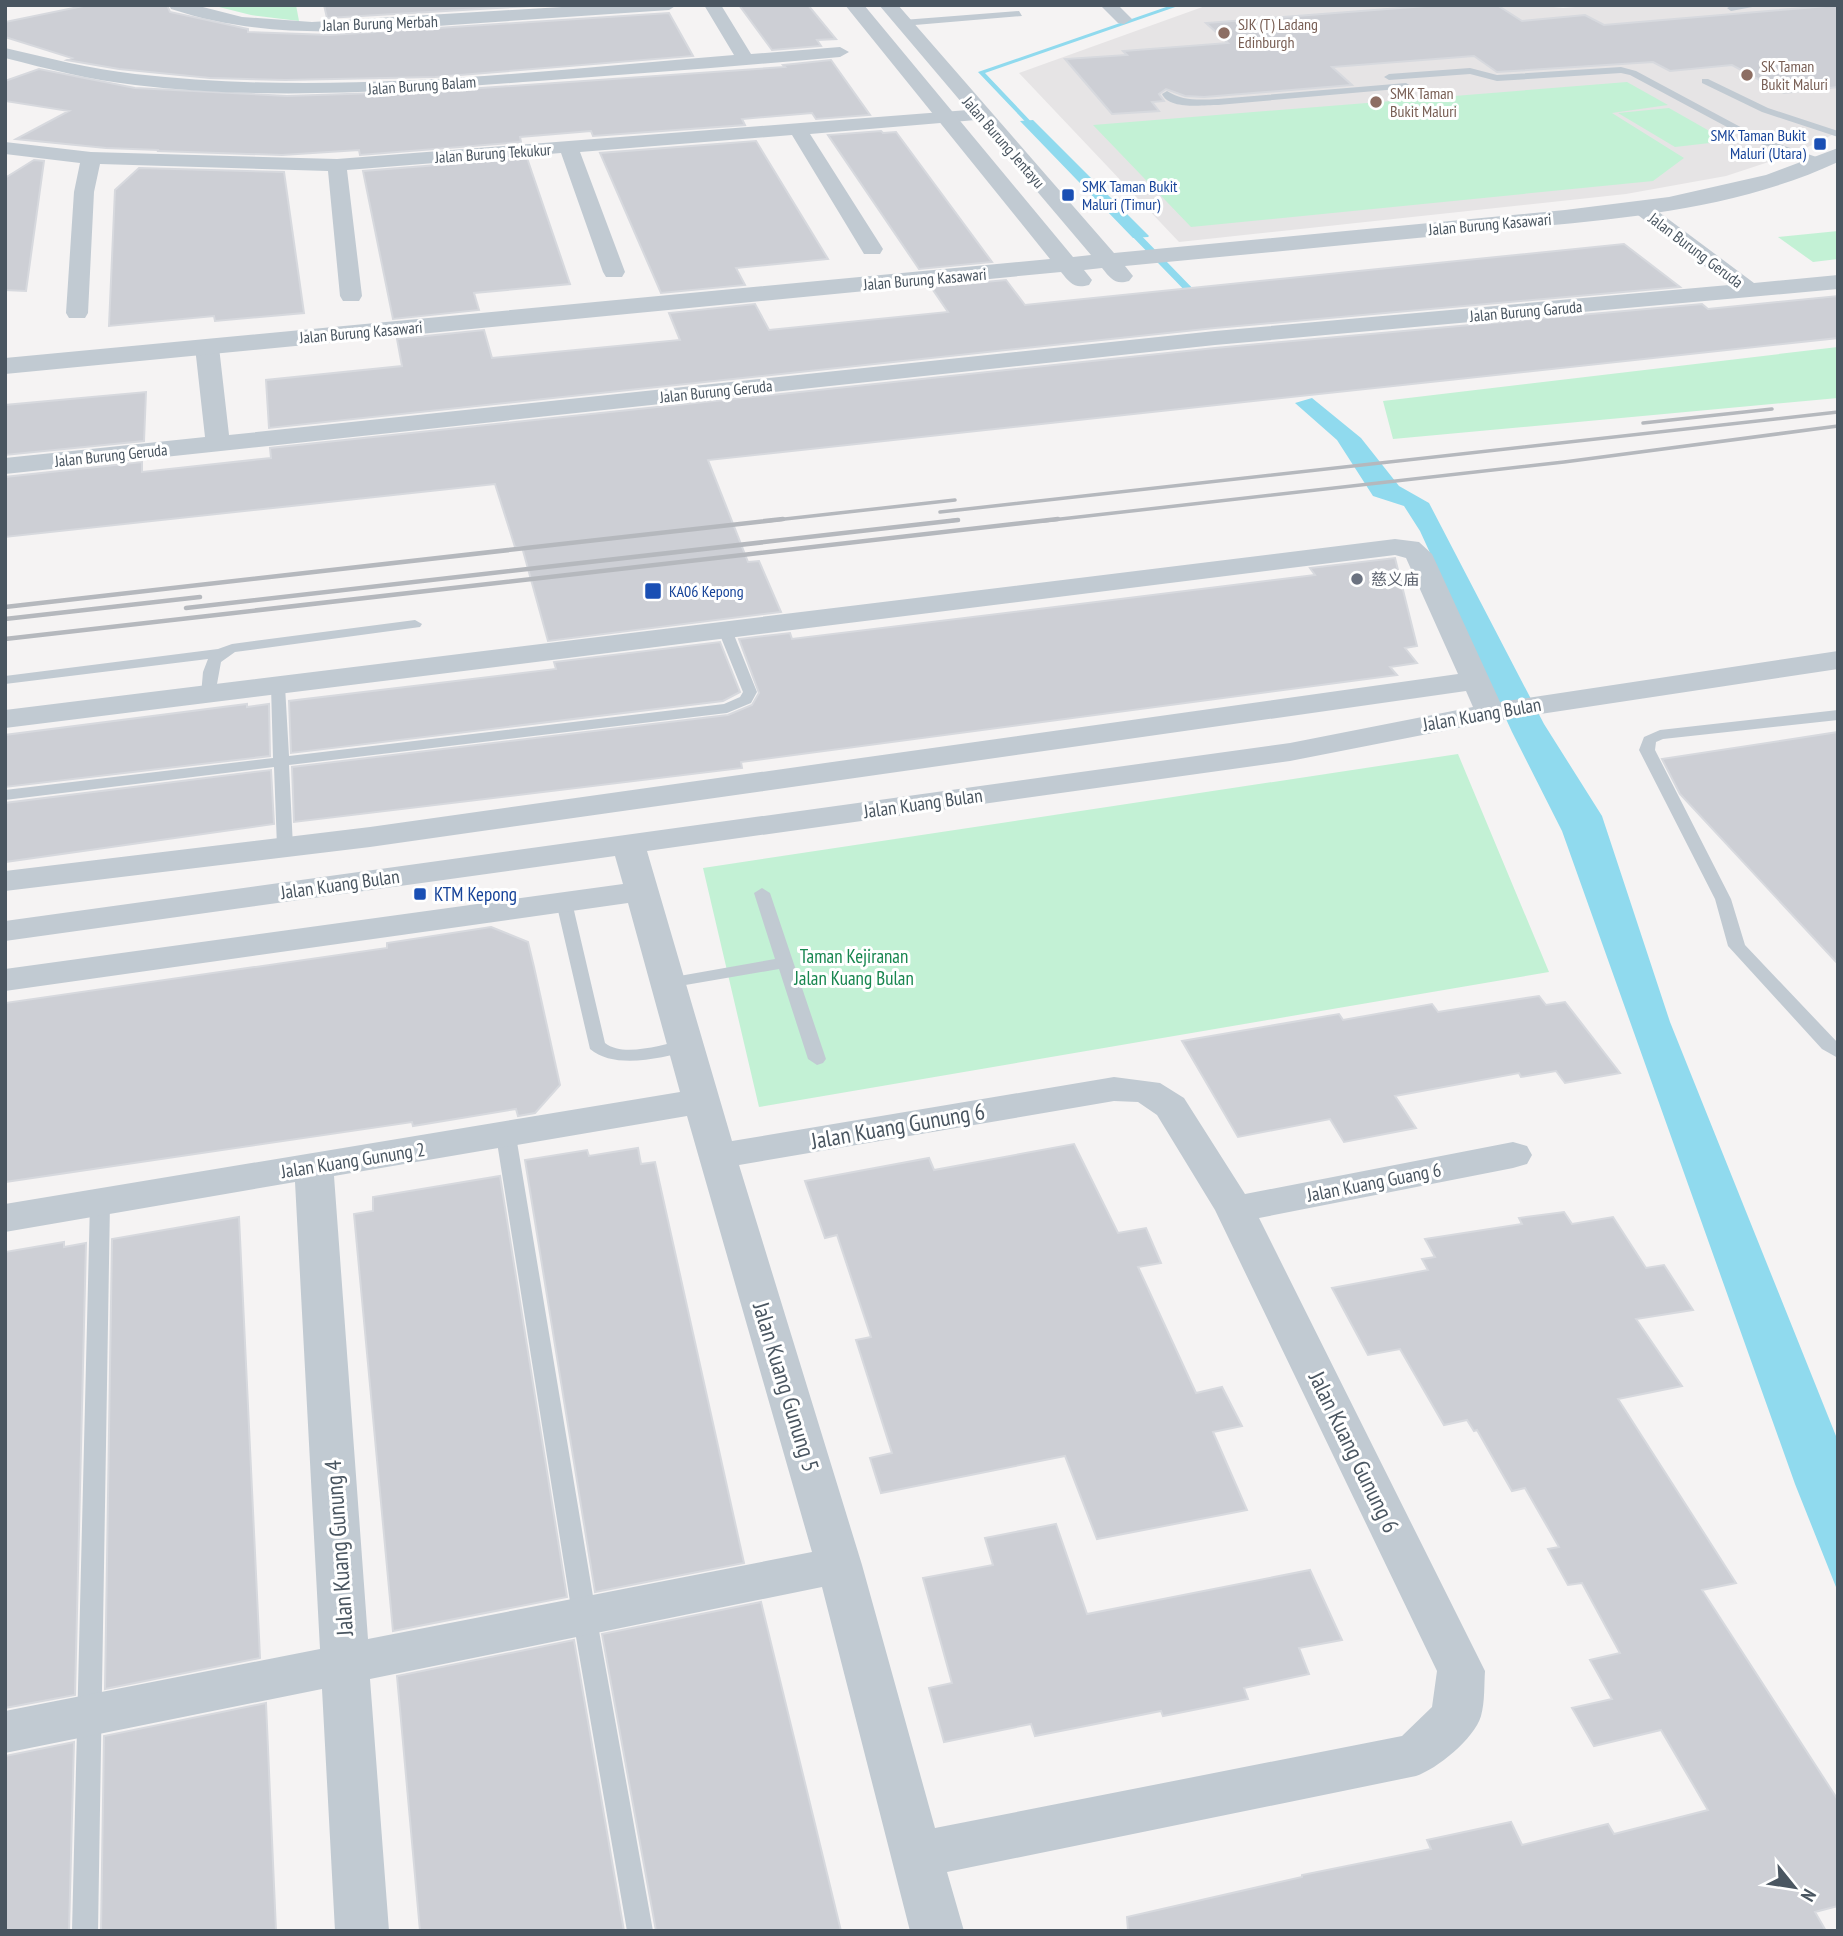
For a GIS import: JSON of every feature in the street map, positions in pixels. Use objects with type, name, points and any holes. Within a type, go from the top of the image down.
[{"type":"street","name":"Jalan Burung Merbah","points":[[177,5],[226,18],[268,24],[316,26],[386,25],[511,11],[669,5]]},
{"type":"street","points":[[311,5],[316,26]]},
{"type":"street","points":[[712,5],[746,60]]},
{"type":"street","name":"Jalan Burung Jentayu","points":[[854,5],[1075,273]]},
{"type":"street","name":"Jalan Burung Jentayu","points":[[888,5],[1114,270]]},
{"type":"street","points":[[1108,5],[1124,19]]},
{"type":"street","name":"Jalan Burung Balam","points":[[5,53],[52,67],[142,80],[322,91],[840,52]]},
{"type":"street","name":"Jalan Burung Tekukur","points":[[5,148],[91,158],[337,165],[981,115]]},
{"type":"street","points":[[798,130],[872,249]]},
{"type":"street","points":[[568,147],[614,272]]},
{"type":"street","points":[[77,313],[84,192],[91,158]]},
{"type":"street","name":"Jalan Burung Kasawari","points":[[1147,266],[1188,252],[1641,208],[1712,196],[1831,158]]},
{"type":"street","points":[[337,165],[351,296]]},
{"type":"street","name":"Jalan Burung Kasawari","points":[[5,366],[207,355],[1147,266],[1211,269],[1661,223],[1728,212],[1798,196]]},
{"type":"street","name":"Jalan Burung Geruda","points":[[1641,208],[1751,291]]},
{"type":"street","name":"Jalan Burung Garuda","points":[[1215,338],[1838,282]]},
{"type":"street","name":"Jalan Burung Geruda","points":[[5,466],[1215,338]]},
{"type":"street","points":[[207,355],[218,444]]},
{"type":"street","name":"Jalan Burung Kasawari","points":[[5,383],[207,355]]},
{"type":"street","points":[[5,719],[1395,547],[1409,548],[1418,554],[1491,712]]},
{"type":"street","name":"Jalan Kuang Bulan","points":[[5,931],[1290,752],[1592,695],[1838,660]]},
{"type":"street","points":[[5,881],[285,847],[1475,681]]},
{"type":"street","name":"Jalan Kuang Gunung 5","points":[[628,844],[717,1156],[839,1565],[937,1931]]},
{"type":"street","points":[[5,980],[641,891]]},
{"type":"street","name":"Jalan Kuang Gunung 6","points":[[717,1156],[1114,1089],[1147,1091],[1171,1107],[1235,1209],[1461,1671],[1455,1716],[1416,1755],[915,1855]]},
{"type":"street","name":"Jalan Kuang Gunung 2","points":[[5,1217],[506,1136],[701,1101]]},
{"type":"street","name":"Jalan Kuang Guang 6","points":[[1235,1209],[1513,1155]]},
{"type":"street","name":"Jalan Kuang Gunung 4","points":[[314,1166],[362,1931]]},
{"type":"street","points":[[5,1732],[839,1565]]},
{"type":"lane","points":[[1731,8],[1759,5]]},
{"type":"lane","points":[[903,23],[1019,14]]},
{"type":"lane","points":[[1167,94],[1169,99],[1180,102],[1218,102],[1612,69],[1633,73],[1758,140],[1831,158]]},
{"type":"lane","points":[[1389,77],[1471,71],[1497,78]]},
{"type":"lane","points":[[1705,81],[1765,110],[1838,134]]},
{"type":"lane","points":[[5,680],[415,624]]},
{"type":"lane","points":[[5,795],[727,708],[746,700],[750,692],[725,630]]},
{"type":"lane","points":[[208,695],[213,659],[218,653]]},
{"type":"lane","points":[[278,686],[285,847]]},
{"type":"lane","points":[[1838,715],[1660,735],[1649,740],[1647,750],[1723,899],[1737,946],[1828,1045],[1838,1052]]},
{"type":"lane","points":[[762,893],[817,1059]]},
{"type":"lane","points":[[564,902],[596,1045],[601,1052],[613,1056],[685,1046]]},
{"type":"lane","points":[[667,983],[785,963]]},
{"type":"lane","points":[[506,1136],[584,1614],[640,1931]]},
{"type":"lane","points":[[85,1931],[100,1202]]},
{"type":"shaded area","name":"SMK Taman Bukit Maluri","points":[[1208,5],[1535,5],[1563,8],[1601,5],[1838,5],[1838,132],[1796,153],[1726,176],[1626,194],[1179,242],[1019,73]]},
{"type":"green space","points":[[211,5],[296,5],[299,21],[251,15]]},
{"type":"green space","points":[[1627,82],[1668,105],[1612,113],[1684,158],[1653,181],[1191,227],[1093,125]]},
{"type":"green space","points":[[1669,108],[1727,141],[1675,147],[1618,113]]},
{"type":"green space","points":[[1838,231],[1838,259],[1813,262],[1778,237]]},
{"type":"green space","points":[[1838,347],[1838,398],[1393,439],[1383,401]]},
{"type":"green space","name":"Taman Kejiranan Jalan Kuang Bulan","points":[[1458,754],[1549,972],[759,1107],[703,868]]},
{"type":"water","points":[[1033,120],[1148,237],[1133,238],[1020,121]]},
{"type":"water","points":[[1312,398],[1361,438],[1399,486],[1429,503],[1544,724],[1602,816],[1670,1022],[1838,1441],[1838,1592],[1795,1484],[1562,831],[1512,732],[1420,531],[1404,506],[1373,496],[1337,440],[1295,403]]},
{"type":"building","points":[[88,5],[167,5],[170,12],[248,29],[248,32],[330,35],[669,13],[693,56],[435,77],[285,80],[210,78],[119,69],[67,60],[72,58],[5,37],[5,22]]},
{"type":"building","points":[[324,5],[547,5],[327,18]]},
{"type":"building","points":[[739,5],[808,5],[836,39],[817,40],[821,46],[772,50]]},
{"type":"building","points":[[1439,5],[1497,5],[1522,21],[1585,15],[1604,25],[1838,5],[1838,87],[1784,93],[1732,65],[1670,71],[1653,62],[1497,72],[1474,56],[1332,67],[1352,85],[1204,97],[1185,96],[1166,89],[1159,94],[1164,101],[1152,102],[1159,111],[1112,114],[1065,59],[1127,55],[1123,51],[1228,43],[1206,23]]},
{"type":"building","points":[[831,60],[870,115],[816,119],[812,113],[742,119],[745,125],[593,136],[591,131],[520,137],[521,142],[360,155],[359,150],[282,155],[157,151],[159,150],[16,139],[69,111],[5,101],[5,81],[39,69],[135,88],[287,96],[438,91],[785,67],[783,65]]},
{"type":"building","points":[[896,132],[992,262],[919,269],[828,135]]},
{"type":"building","points":[[756,141],[828,259],[736,268],[745,285],[661,293],[600,153]]},
{"type":"building","points":[[527,158],[570,284],[474,293],[479,310],[393,319],[363,171]]},
{"type":"building","points":[[34,160],[44,161],[26,291],[5,290],[5,178]]},
{"type":"building","points":[[139,168],[284,172],[304,313],[215,321],[214,316],[109,326],[115,190]]},
{"type":"building","points":[[1624,244],[1680,287],[1215,328],[269,428],[266,380],[402,366],[397,339],[484,330],[492,358],[680,340],[669,313],[755,304],[769,330],[948,312],[931,287],[1006,280],[1025,305]]},
{"type":"building","points":[[1838,296],[1838,338],[708,460],[748,562],[759,561],[781,612],[548,641],[522,547],[515,547],[495,484],[5,537],[5,477],[142,462],[142,472],[271,458],[270,448],[1215,348],[1702,304],[1708,309]]},
{"type":"building","points":[[146,392],[144,441],[5,455],[5,405]]},
{"type":"building","points":[[1395,558],[1417,646],[1405,648],[1417,663],[1390,667],[1397,675],[741,762],[742,768],[294,822],[292,767],[728,715],[752,705],[759,693],[739,639],[790,633],[792,639],[1315,575],[1310,568]]},
{"type":"building","points":[[720,642],[740,692],[723,701],[291,753],[289,701],[556,669],[554,662]]},
{"type":"building","points":[[247,704],[247,707],[269,704],[270,756],[5,787],[5,735]]},
{"type":"building","points":[[1838,732],[1838,964],[1680,794],[1662,759]]},
{"type":"building","points":[[271,770],[274,824],[5,862],[5,803]]},
{"type":"building","points":[[491,927],[528,942],[534,967],[560,1085],[535,1113],[518,1116],[516,1109],[413,1126],[412,1122],[5,1182],[5,1003],[387,948],[387,943]]},
{"type":"building","points":[[1539,996],[1546,1005],[1565,1002],[1620,1073],[1565,1083],[1556,1071],[1521,1077],[1519,1073],[1395,1096],[1416,1128],[1344,1142],[1330,1119],[1238,1137],[1182,1041],[1339,1014],[1343,1020],[1432,1004],[1438,1012]]},
{"type":"building","points":[[1074,1144],[1118,1233],[1146,1228],[1161,1263],[1138,1267],[1196,1393],[1222,1387],[1242,1426],[1213,1432],[1247,1510],[1097,1539],[1065,1456],[881,1493],[870,1458],[892,1453],[856,1340],[871,1337],[837,1235],[825,1238],[805,1181],[929,1158],[934,1170]]},
{"type":"building","points":[[638,1148],[641,1164],[655,1162],[744,1563],[595,1592],[525,1160],[587,1150],[589,1156]]},
{"type":"building","points":[[500,1176],[567,1597],[393,1631],[354,1214],[373,1211],[373,1197]]},
{"type":"building","points":[[1564,1212],[1572,1224],[1613,1217],[1646,1268],[1664,1265],[1693,1310],[1636,1319],[1682,1386],[1618,1399],[1736,1583],[1702,1590],[1838,1800],[1838,1906],[1815,1912],[1826,1931],[1128,1931],[1127,1917],[1302,1875],[1431,1849],[1427,1840],[1511,1822],[1522,1845],[1608,1824],[1614,1834],[1708,1810],[1661,1730],[1594,1746],[1572,1708],[1612,1699],[1590,1660],[1620,1653],[1582,1583],[1568,1585],[1548,1549],[1559,1547],[1525,1488],[1512,1491],[1477,1430],[1474,1431],[1467,1420],[1444,1425],[1400,1349],[1368,1355],[1332,1288],[1428,1270],[1422,1259],[1435,1257],[1425,1239],[1522,1224],[1519,1218]]},
{"type":"building","points":[[239,1217],[260,1658],[105,1689],[112,1239]]},
{"type":"building","points":[[64,1242],[64,1247],[86,1243],[75,1695],[5,1708],[5,1252]]},
{"type":"building","points":[[1056,1524],[1087,1614],[1310,1570],[1342,1640],[1299,1648],[1309,1674],[1244,1688],[1248,1699],[1163,1716],[1161,1711],[1035,1736],[1031,1724],[944,1742],[929,1688],[952,1683],[923,1578],[993,1565],[985,1538]]},
{"type":"building","points":[[761,1602],[841,1931],[656,1931],[602,1634]]},
{"type":"building","points":[[574,1640],[624,1931],[420,1931],[397,1676]]},
{"type":"building","points":[[266,1703],[276,1931],[101,1931],[104,1736]]},
{"type":"building","points":[[74,1742],[69,1931],[5,1931],[5,1756]]},
{"type":"waterway","points":[[1037,131],[981,72],[1178,5]]},
{"type":"waterway","points":[[1129,228],[1197,298]]},
{"type":"railway","points":[[1643,423],[1772,409]]},
{"type":"railway","points":[[940,512],[1838,412]]},
{"type":"railway","points":[[1043,521],[1564,462],[1838,426]]},
{"type":"railway","points":[[767,521],[955,500]]},
{"type":"railway","points":[[5,607],[783,519]]},
{"type":"railway","points":[[5,639],[1058,519]]},
{"type":"railway","points":[[186,608],[958,520],[948,521]]},
{"type":"railway","points":[[5,619],[200,597]]},
{"type":"place","name":"SJK (T) Ladang Edinburgh","points":[[1224,33]]},
{"type":"place","name":"SK Taman Bukit Maluri","points":[[1747,75]]},
{"type":"place","name":"SMK Taman Bukit Maluri","points":[[1376,102]]},
{"type":"place","name":"SMK Taman Bukit Maluri (Utara)","points":[[1820,144]]},
{"type":"place","name":"SMK Taman Bukit Maluri (Timur)","points":[[1068,195]]},
{"type":"place","name":"慈义庙","points":[[1357,579]]},
{"type":"place","name":"KA06 Kepong","points":[[653,591]]},
{"type":"place","name":"KTM Kepong","points":[[420,894]]}]
